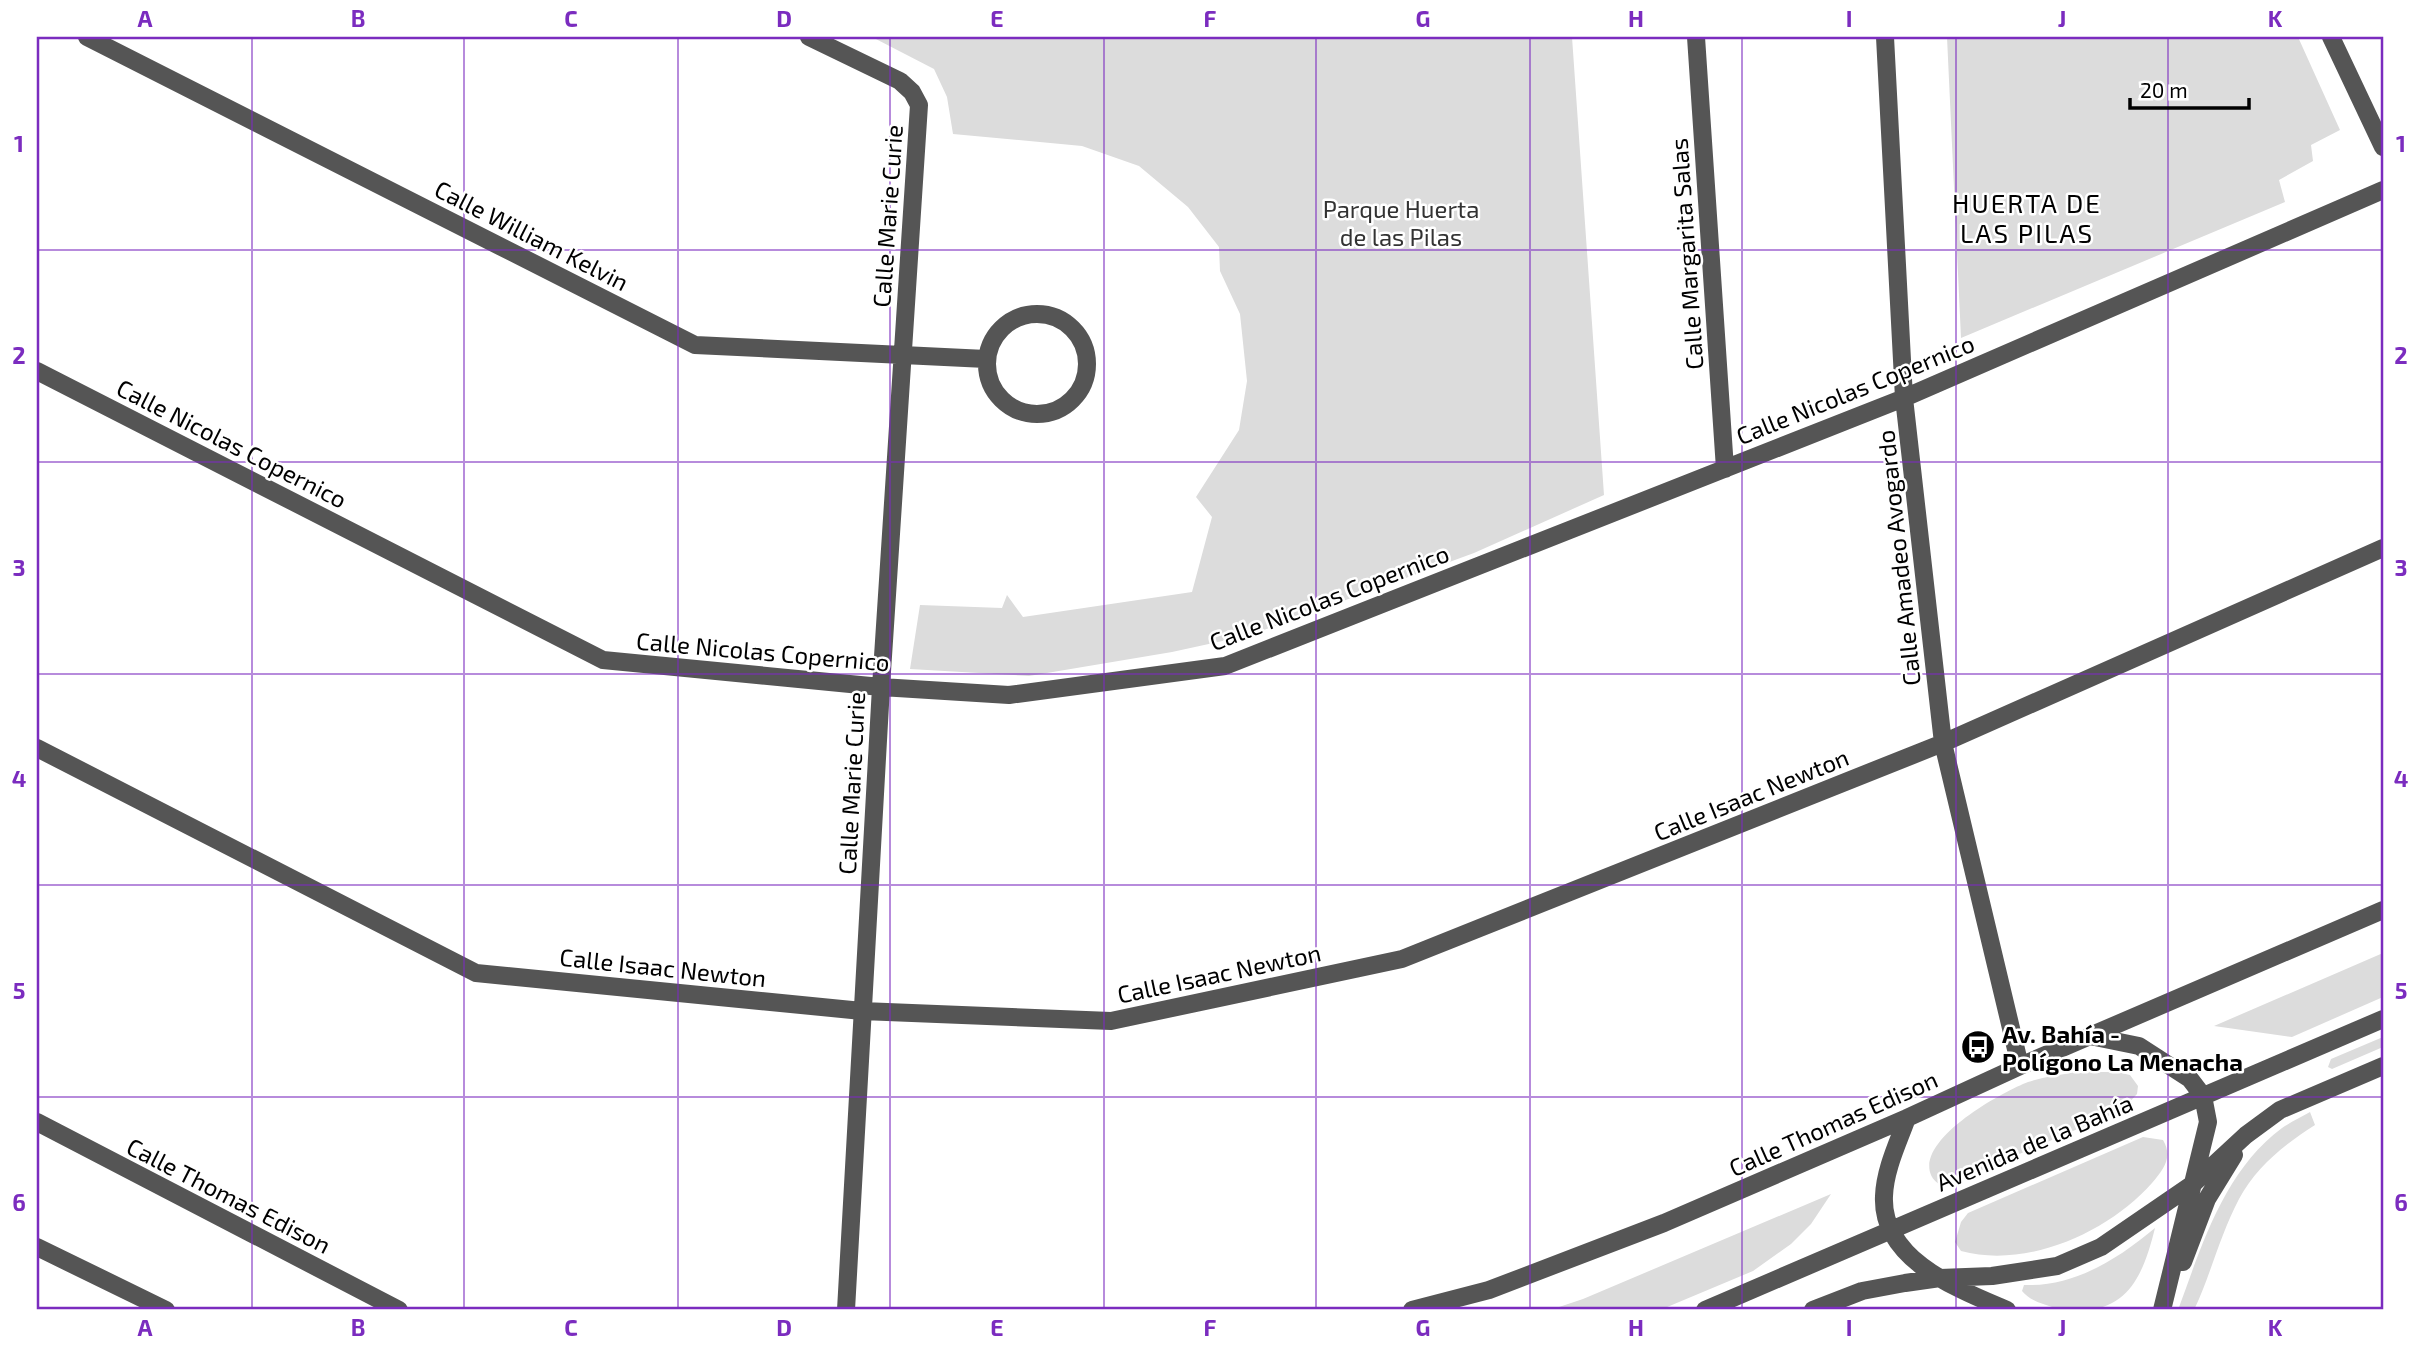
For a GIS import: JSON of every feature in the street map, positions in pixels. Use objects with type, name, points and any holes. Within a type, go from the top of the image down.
[{"type":"street","name":"Calle William Kelvin","points":[[87,37],[695,345],[986,359]]},
{"type":"street","name":"Calle Marie Curie","points":[[809,37],[900,81],[912,92],[919,105],[881,687],[846,1310]]},
{"type":"street","name":"Calle Margarita Salas","points":[[1696,37],[1725,469]]},
{"type":"street","name":"Calle Amadeo Avogardo","points":[[1885,37],[1904,398],[1943,743],[2020,1066]]},
{"type":"street","points":[[2331,37],[2383,147]]},
{"type":"street","name":"Calle Nicolas Copernico","points":[[37,370],[603,660],[881,687],[1009,695],[1225,666],[1904,398],[2383,190]]},
{"type":"street","points":[[1038,313],[1056,317],[1072,327],[1083,342],[1088,360],[1086,378],[1077,395],[1063,408],[1046,414],[1027,414],[1010,407],[996,395],[988,377],[986,359],[992,341],[1003,326],[1019,317],[1038,313]]},
{"type":"street","name":"Calle Isaac Newton","points":[[37,748],[476,973],[862,1011],[1111,1021],[1402,959],[1943,743],[2383,548]]},
{"type":"street","name":"Calle Thomas Edison","points":[[1412,1310],[1489,1290],[1652,1228],[2383,910]]},
{"type":"street","name":"Avenida de la Bahía","points":[[1705,1310],[2383,1019]]},
{"type":"street","points":[[2090,1036],[2138,1046],[2190,1079],[2203,1096],[2208,1122],[2164,1303]]},
{"type":"street","points":[[1813,1310],[1863,1291],[1940,1278],[1992,1276],[2057,1266],[2101,1247],[2193,1184],[2246,1135],[2280,1110],[2383,1066]]},
{"type":"street","points":[[2164,1303],[2197,1230],[2207,1199],[2231,1159],[2244,1143],[2280,1110]]},
{"type":"street","points":[[1907,1118],[1889,1165],[1883,1197],[1889,1231],[1911,1258],[1940,1278],[2007,1310]]},
{"type":"street","name":"Calle Thomas Edison","points":[[37,1122],[399,1310]]},
{"type":"street","points":[[37,1247],[166,1310]]},
{"type":"green space","name":"Parque Huerta de las Pilas","points":[[872,37],[1572,37],[1604,495],[1474,553],[1250,635],[1172,652],[1029,676],[910,669],[920,605],[1002,608],[1007,595],[1023,617],[1192,592],[1212,517],[1196,497],[1239,430],[1247,381],[1240,314],[1220,271],[1219,247],[1188,207],[1139,166],[1082,146],[953,134],[947,97],[934,69]]},
{"type":"green space","points":[[1947,37],[2298,37],[2340,130],[2311,145],[2313,161],[2279,180],[2285,202],[1961,338]]},
{"type":"green space","points":[[2383,953],[2383,997],[2292,1037],[2214,1026]]},
{"type":"green space","points":[[2383,1037],[2383,1047],[2332,1069],[2328,1067],[2331,1059]]},
{"type":"green space","points":[[2076,1072],[2117,1072],[2130,1075],[2138,1086],[2137,1094],[2122,1110],[1942,1187],[1933,1178],[1930,1161],[1936,1147],[1948,1132],[1964,1119],[1982,1106],[2028,1082]]},
{"type":"green space","points":[[2310,1112],[2315,1125],[2272,1157],[2246,1187],[2226,1226],[2194,1310],[2178,1310],[2206,1235],[2230,1187],[2262,1146],[2282,1128]]},
{"type":"green space","points":[[2143,1137],[2163,1140],[2167,1157],[2163,1168],[2134,1201],[2090,1231],[2065,1242],[2013,1255],[1961,1251],[1955,1242],[1961,1222],[1968,1213]]},
{"type":"green space","points":[[1831,1194],[1811,1224],[1791,1244],[1753,1271],[1660,1310],[1550,1310],[1583,1299]]},
{"type":"green space","points":[[2155,1228],[2140,1272],[2124,1295],[2113,1303],[2099,1308],[2062,1310],[2037,1302],[2022,1291],[2024,1285],[2060,1281],[2094,1269]]},
{"type":"place","name":"Av. Bahía - Polígono La Menacha","points":[[1978,1047]]},
{"type":"district","name":"HUERTA DE LAS PILAS","points":[[2027,217]]}]
